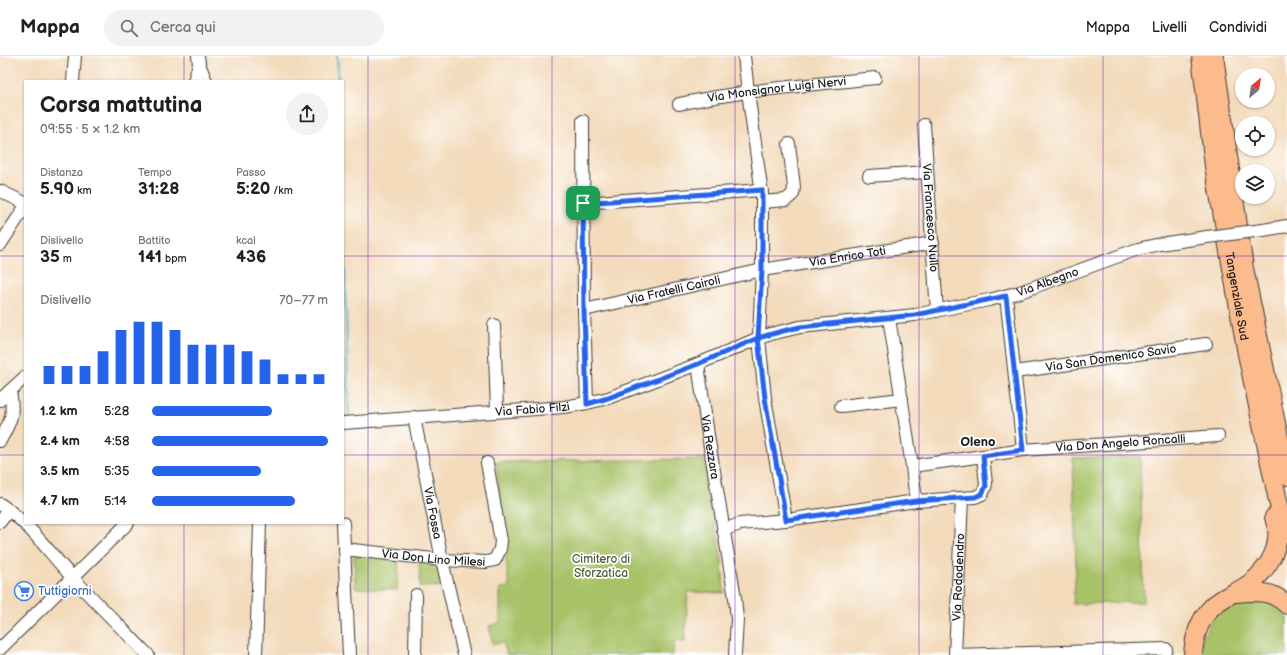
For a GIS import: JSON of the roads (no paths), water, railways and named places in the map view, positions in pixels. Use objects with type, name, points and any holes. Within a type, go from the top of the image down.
[{"type":"highway","name":"Tangenziale Sud","points":[[1201,56],[1217,182],[1247,354],[1278,501],[1287,534]]},
{"type":"highway","name":"Tangenziale Sud","points":[[1214,56],[1244,268],[1287,476]]},
{"type":"highway","points":[[1193,655],[1195,637],[1205,616],[1216,603],[1253,581],[1265,570],[1270,561],[1276,543],[1277,530],[1273,514],[1278,501]]},
{"type":"highway","points":[[1231,594],[1251,591],[1262,592],[1273,595],[1287,604]]},
{"type":"street","points":[[73,80],[75,56]]},
{"type":"street","points":[[744,56],[762,196],[762,270],[758,338],[765,398],[786,520]]},
{"type":"street","points":[[194,80],[199,60]]},
{"type":"street","points":[[199,60],[206,80]]},
{"type":"street","name":"Via Monsignor Luigi Nervi","points":[[679,104],[748,92],[875,78]]},
{"type":"street","points":[[583,121],[584,310],[587,404]]},
{"type":"street","name":"Via Francesco Nullo","points":[[924,125],[937,311]]},
{"type":"street","points":[[583,203],[762,196],[786,200],[793,194],[794,187],[789,144]]},
{"type":"street","points":[[869,176],[927,172]]},
{"type":"street","points":[[0,191],[24,203]]},
{"type":"street","points":[[0,245],[24,209]]},
{"type":"street","name":"Via Albegno","points":[[758,338],[800,327],[889,318],[937,311],[1006,296],[1045,284],[1126,253],[1155,245],[1207,236],[1287,226]]},
{"type":"street","name":"Via Enrico Toti","points":[[762,270],[933,243]]},
{"type":"street","name":"Via Fratelli Cairoli","points":[[584,310],[762,270]]},
{"type":"street","points":[[1006,296],[1023,450]]},
{"type":"street","points":[[889,318],[916,501]]},
{"type":"street","points":[[494,325],[497,411]]},
{"type":"street","name":"Via Fabio Filzi","points":[[344,423],[564,407],[587,404],[608,398],[698,364],[758,338]]},
{"type":"street","name":"Via San Domenico Savio","points":[[1015,372],[1206,344]]},
{"type":"street","name":"Via Rezzara","points":[[698,364],[737,613],[735,655]]},
{"type":"street","points":[[0,400],[24,378]]},
{"type":"street","points":[[0,441],[9,425],[13,408],[10,391]]},
{"type":"street","points":[[841,406],[902,399]]},
{"type":"street","name":"Via Fossa","points":[[414,417],[442,560],[464,655]]},
{"type":"street","name":"Via Don Angelo Roncalli","points":[[912,466],[1023,450],[1218,436]]},
{"type":"street","points":[[723,530],[740,524],[786,520],[916,501],[980,496],[984,491],[986,484],[983,456]]},
{"type":"street","name":"Via Don Lino Milesi","points":[[344,549],[442,560],[486,562],[495,560],[500,549],[500,537],[487,463]]},
{"type":"street","name":"Via Rododendro","points":[[955,655],[962,498]]},
{"type":"street","points":[[0,522],[4,507],[24,519]]},
{"type":"street","points":[[0,649],[127,524]]},
{"type":"street","points":[[256,655],[260,524]]},
{"type":"street","points":[[343,524],[349,655]]},
{"type":"street","points":[[34,525],[72,578],[148,655]]},
{"type":"street","points":[[415,655],[416,595]]},
{"type":"street","points":[[955,655],[1166,649]]},
{"type":"waterway","points":[[337,56],[338,80]]},
{"type":"waterway","points":[[344,248],[349,417]]},
{"type":"place","name":"Tuttigiorni","points":[[24,591]]},
{"type":"district","name":"Oleno","points":[[978,442]]},
{"type":"park label","name":"Cimitero di Sforzatica","points":[[601,566]]}]
